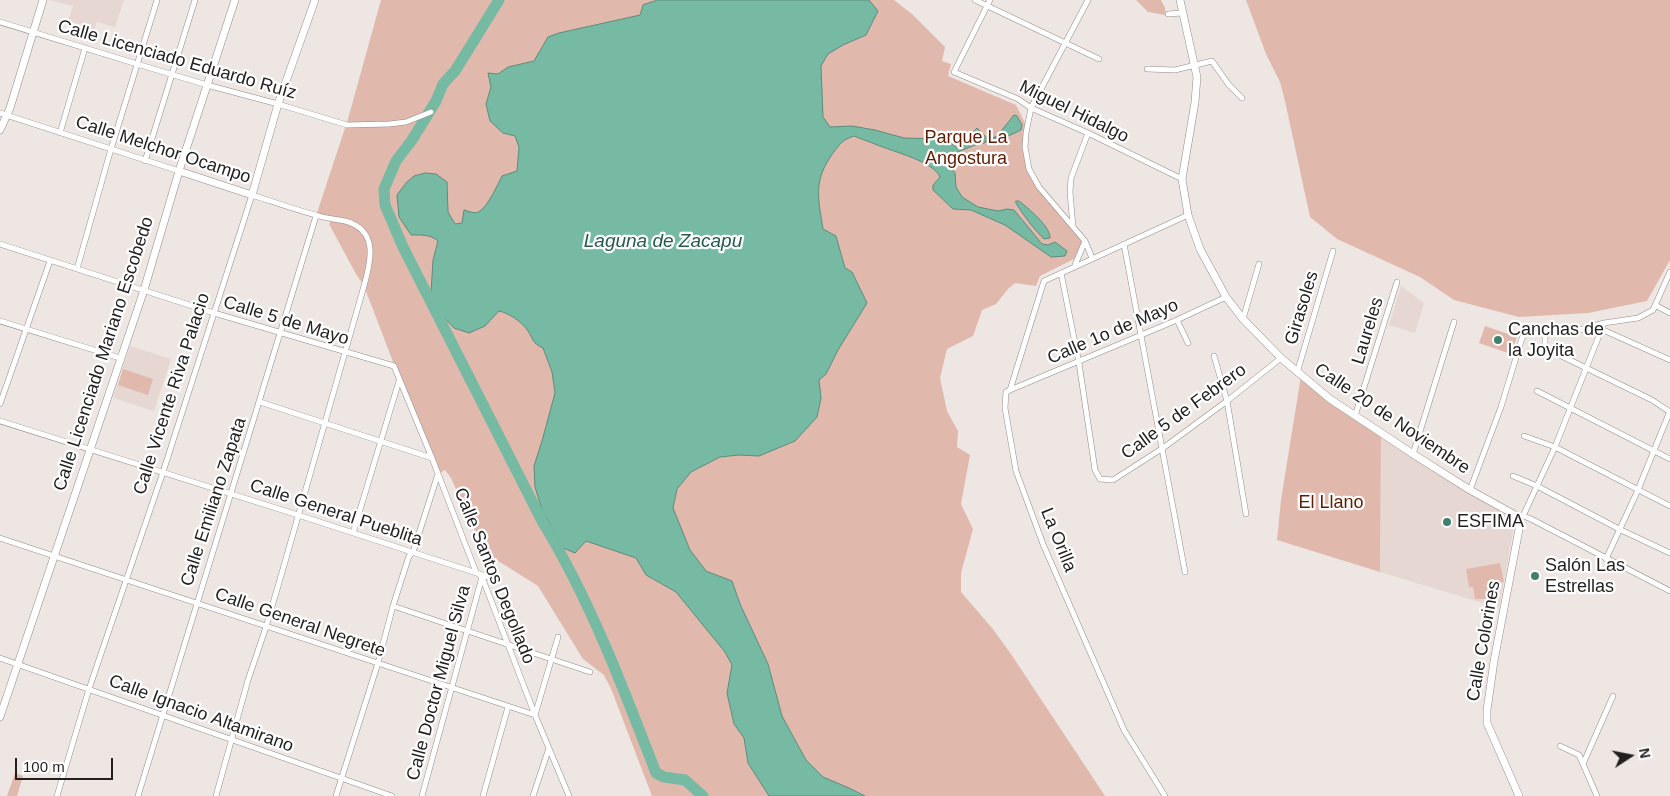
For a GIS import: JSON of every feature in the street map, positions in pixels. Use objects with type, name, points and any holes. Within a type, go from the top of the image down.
[{"type":"main road","points":[[0,130],[43,0]]},
{"type":"main road","name":"Calle Licenciado Mariano Escobedo","points":[[0,717],[144,290],[179,172],[235,0]]},
{"type":"main road","name":"Calle Vicente Riva Palacio","points":[[252,195],[278,104],[315,0]]},
{"type":"main road","name":"Calle 20 de Noviembre","points":[[1180,0],[1197,76],[1195,102],[1182,179],[1188,215],[1200,249],[1226,297],[1242,319],[1280,358],[1330,399],[1413,454],[1520,519]]},
{"type":"main road","name":"Calle Melchor Ocampo","points":[[179,172],[252,195]]},
{"type":"main road","name":"Calle Colorines","points":[[1519,796],[1487,723],[1487,710],[1520,519]]},
{"type":"street","points":[[77,269],[111,149],[157,0]]},
{"type":"street","points":[[145,160],[195,0]]},
{"type":"street","points":[[975,0],[1099,59]]},
{"type":"street","points":[[986,6],[990,0]]},
{"type":"street","points":[[1088,0],[1031,108],[1026,133],[1026,146],[1029,169],[1039,187],[1085,242],[1092,258]]},
{"type":"street","name":"Miguel Hidalgo","points":[[986,6],[954,72],[1018,99],[1031,108],[1088,133],[1182,179]]},
{"type":"street","points":[[1168,14],[1182,13]]},
{"type":"street","name":"Calle Licenciado Eduardo Ruíz","points":[[0,22],[346,125],[406,122],[428,113]]},
{"type":"street","points":[[60,133],[85,48]]},
{"type":"street","points":[[1147,69],[1176,70],[1212,62],[1229,85],[1242,98]]},
{"type":"street","name":"Calle Melchor Ocampo","points":[[4,114],[179,172]]},
{"type":"street","points":[[1074,228],[1070,192],[1071,178],[1088,133]]},
{"type":"street","name":"Calle Melchor Ocampo","points":[[216,796],[248,680],[266,627],[325,424],[370,264],[371,249],[360,228],[344,220],[332,220],[316,216],[252,195]]},
{"type":"street","name":"Calle Vicente Riva Palacio","points":[[57,796],[89,689],[163,472],[252,195]]},
{"type":"street","points":[[1079,363],[1061,273],[1188,215]]},
{"type":"street","name":"Calle Emiliano Zapata","points":[[138,796],[197,602],[232,495],[316,216]]},
{"type":"street","points":[[1074,266],[1085,242]]},
{"type":"street","name":"Calle 5 de Mayo","points":[[0,244],[280,334],[394,366]]},
{"type":"street","points":[[1124,244],[1185,572]]},
{"type":"street","name":"Girasoles","points":[[1297,373],[1333,251]]},
{"type":"street","points":[[0,404],[50,261]]},
{"type":"street","points":[[1242,319],[1259,264]]},
{"type":"street","points":[[1546,336],[1550,333],[1573,332],[1604,323],[1638,318],[1653,310],[1670,272]]},
{"type":"street","name":"La Orilla","points":[[1061,273],[1044,281],[1010,390],[1006,392],[1005,408],[1016,471],[1043,544],[1124,730],[1165,796]]},
{"type":"street","name":"Laureles","points":[[1355,416],[1397,282]]},
{"type":"street","name":"Calle 1o de Mayo","points":[[1010,390],[1079,363],[1226,297]]},
{"type":"street","points":[[1655,305],[1670,313]]},
{"type":"street","points":[[0,320],[120,358]]},
{"type":"street","points":[[1177,320],[1188,344]]},
{"type":"street","points":[[1413,454],[1454,322]]},
{"type":"street","points":[[1520,519],[1555,447],[1604,323]]},
{"type":"street","points":[[1601,329],[1670,360]]},
{"type":"street","points":[[1470,490],[1501,407],[1522,338],[1525,334],[1539,332],[1546,336]]},
{"type":"street","points":[[1546,336],[1545,348],[1652,400],[1670,412],[1638,490],[1606,559]]},
{"type":"street","points":[[1214,356],[1227,401],[1246,514]]},
{"type":"street","name":"Calle 5 de Febrero","points":[[1079,363],[1095,470],[1100,479],[1113,480],[1163,448],[1227,401],[1280,358]]},
{"type":"street","name":"Calle Santos Degollado","points":[[394,366],[476,572],[482,577],[535,715],[570,796]]},
{"type":"street","points":[[353,533],[400,380]]},
{"type":"street","points":[[1537,391],[1670,459]]},
{"type":"street","points":[[260,402],[432,458]]},
{"type":"street","name":"Calle General Pueblita","points":[[0,421],[492,578]]},
{"type":"street","points":[[1524,436],[1555,447],[1670,506]]},
{"type":"street","points":[[336,796],[378,663],[393,606],[409,556],[413,552],[438,474]]},
{"type":"street","points":[[1513,476],[1537,486],[1620,530],[1670,553]]},
{"type":"street","points":[[1520,519],[1532,519],[1670,591]]},
{"type":"street","points":[[1520,519],[1532,519]]},
{"type":"street","name":"Calle General Negrete","points":[[0,538],[535,715]]},
{"type":"street","name":"Calle Doctor Miguel Silva","points":[[422,796],[482,577]]},
{"type":"street","points":[[393,606],[590,672]]},
{"type":"street","points":[[535,715],[558,637]]},
{"type":"street","name":"Calle Ignacio Altamirano","points":[[0,658],[392,796]]},
{"type":"street","points":[[1583,764],[1613,696]]},
{"type":"street","points":[[483,796],[508,707]]},
{"type":"street","points":[[1560,746],[1578,755],[1597,796]]},
{"type":"street","points":[[533,796],[549,748]]},
{"type":"shaded area","points":[[49,0],[124,0],[115,27],[97,22],[93,35],[81,32],[82,25],[68,21],[73,6]]},
{"type":"shaded area","points":[[1401,286],[1424,303],[1415,333],[1389,325]]},
{"type":"shaded area","points":[[130,346],[171,359],[154,411],[113,398]]},
{"type":"shaded area","name":"ESFIMA","points":[[1381,435],[1512,518],[1514,527],[1499,608],[1380,572]]},
{"type":"green space","name":"Parque La Angostura","points":[[381,0],[894,0],[912,14],[945,47],[942,61],[951,64],[948,76],[1016,105],[1025,123],[1028,169],[1083,240],[1074,259],[1040,276],[1036,286],[1015,283],[996,304],[982,310],[973,336],[947,349],[940,378],[947,411],[958,431],[957,447],[970,455],[961,504],[973,529],[961,573],[961,592],[992,628],[1011,654],[1105,796],[652,796],[612,691],[604,675],[583,659],[538,586],[484,552],[451,478],[445,470],[438,474],[364,286],[329,224],[332,220],[316,216],[348,119]]},
{"type":"green space","points":[[1136,0],[1161,0],[1165,8],[1165,15],[1148,12]]},
{"type":"green space","points":[[1246,0],[1670,0],[1670,260],[1647,301],[1588,313],[1519,317],[1454,300],[1420,277],[1337,239],[1310,217],[1280,82],[1266,54]]},
{"type":"green space","name":"Canchas de la Joyita","points":[[1485,326],[1517,337],[1511,354],[1479,343]]},
{"type":"green space","points":[[123,369],[153,379],[148,395],[118,385]]},
{"type":"green space","name":"El Llano","points":[[1301,376],[1381,435],[1380,572],[1277,540],[1281,500]]},
{"type":"green space","points":[[1500,563],[1504,582],[1482,586],[1499,586],[1499,599],[1475,599],[1473,587],[1469,587],[1466,569]]},
{"type":"green space","points":[[15,773],[23,776],[17,796],[7,796]]},
{"type":"water","name":"Laguna de Zacapu","points":[[658,0],[869,0],[878,11],[866,35],[828,54],[821,66],[823,117],[830,127],[852,126],[904,138],[946,139],[958,149],[967,144],[969,137],[977,128],[987,138],[981,142],[983,142],[997,136],[1014,115],[1017,116],[1022,125],[1021,130],[1002,139],[994,138],[953,154],[949,165],[955,173],[956,187],[962,197],[978,207],[998,211],[1014,210],[1042,244],[1048,245],[1055,242],[1067,251],[1065,256],[1051,257],[1005,225],[971,210],[953,209],[933,190],[933,185],[940,177],[922,162],[854,136],[844,140],[833,153],[822,172],[819,190],[820,208],[823,229],[836,236],[845,268],[852,272],[867,303],[838,350],[826,374],[819,380],[821,398],[817,417],[795,441],[759,456],[739,455],[720,457],[691,472],[677,489],[673,508],[690,550],[706,571],[732,581],[740,604],[768,664],[782,716],[806,760],[823,777],[865,796],[769,796],[748,763],[744,738],[734,724],[727,693],[732,665],[725,652],[676,592],[646,575],[636,558],[586,541],[575,553],[563,548],[542,510],[535,487],[534,466],[555,393],[552,372],[543,348],[535,343],[519,321],[499,311],[485,326],[469,333],[454,328],[440,313],[431,292],[433,260],[438,241],[429,236],[411,235],[399,217],[397,195],[414,176],[425,173],[436,174],[447,182],[448,212],[455,224],[462,223],[464,210],[476,213],[480,211],[486,205],[502,176],[517,171],[519,147],[515,136],[503,133],[490,121],[486,104],[491,87],[488,73],[498,74],[508,67],[534,61],[548,37],[640,15],[643,5]]},
{"type":"water","points":[[1016,201],[1019,201],[1038,218],[1047,229],[1050,238],[1044,239],[1040,235]]},
{"type":"waterway","points":[[499,0],[455,71],[443,84],[436,101],[412,140],[396,161],[384,189],[385,205],[403,247],[605,644],[656,773],[664,777],[685,780],[703,796]]},
{"type":"place","name":"Canchas de la Joyita","points":[[1498,340]]},
{"type":"place","name":"ESFIMA","points":[[1447,522]]},
{"type":"place","name":"Salón Las Estrellas","points":[[1535,576]]}]
